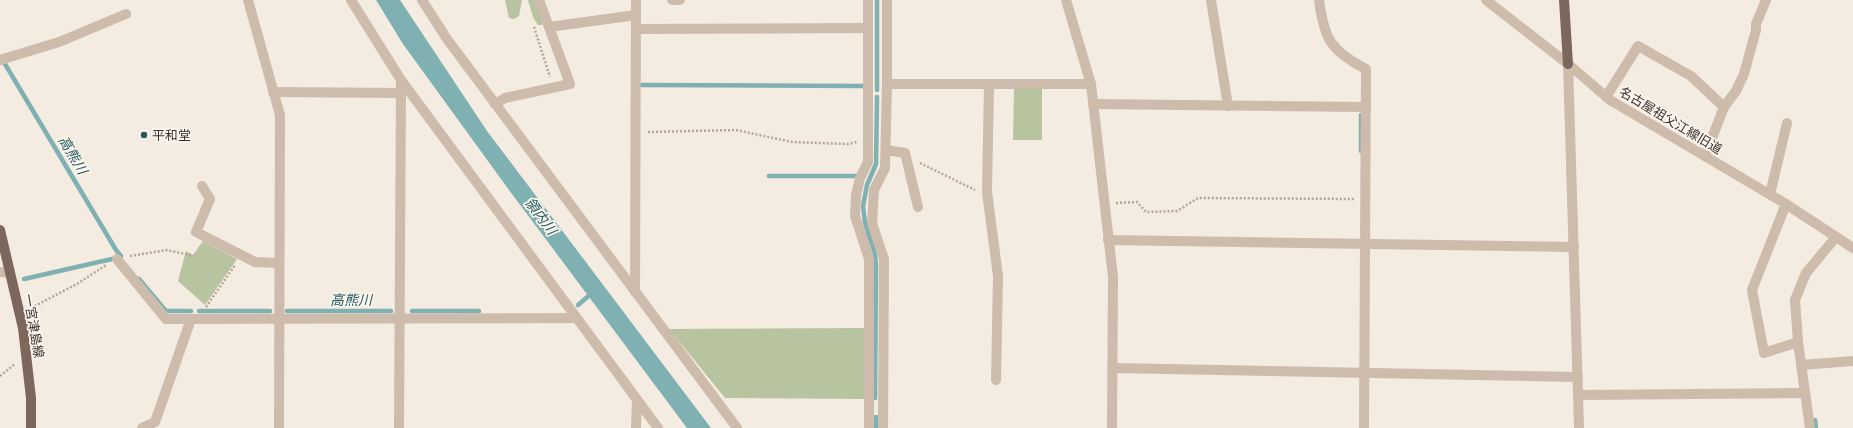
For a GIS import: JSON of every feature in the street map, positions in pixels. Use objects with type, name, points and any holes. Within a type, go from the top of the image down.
[{"type":"main road","points":[[1564,0],[1568,64]]},
{"type":"main road","name":"一宮津島線","points":[[0,230],[5,272],[19,313],[26,354],[31,398],[31,428]]},
{"type":"street","points":[[248,0],[280,116],[278,319],[280,428]]},
{"type":"street","points":[[351,0],[401,80],[658,428]]},
{"type":"street","points":[[422,0],[446,39],[736,428]]},
{"type":"street","points":[[495,104],[505,98],[570,84],[539,0]]},
{"type":"street","points":[[634,292],[636,0]]},
{"type":"street","points":[[672,0],[680,0]]},
{"type":"street","points":[[868,0],[868,162],[860,178],[856,195],[855,216],[869,260],[869,428]]},
{"type":"street","points":[[883,428],[884,259],[872,223],[874,190],[884,168],[886,150],[887,0]]},
{"type":"street","points":[[1066,0],[1091,84],[1113,277],[1112,428]]},
{"type":"street","points":[[1212,0],[1228,106]]},
{"type":"street","points":[[1319,0],[1321,16],[1326,34],[1335,49],[1346,59],[1366,69],[1364,428]]},
{"type":"street","name":"名古屋祖父江線旧道","points":[[1486,0],[1568,64],[1606,97],[1770,194],[1853,248]]},
{"type":"street","points":[[1705,156],[1724,108],[1736,91],[1744,74],[1756,30],[1756,24],[1766,0]]},
{"type":"street","points":[[0,60],[59,42],[126,14]]},
{"type":"street","points":[[549,28],[636,15]]},
{"type":"street","points":[[636,29],[868,28]]},
{"type":"street","points":[[1606,97],[1638,46],[1691,76],[1724,108]]},
{"type":"street","points":[[1568,64],[1579,428]]},
{"type":"street","points":[[399,428],[401,80]]},
{"type":"street","points":[[887,84],[1091,84]]},
{"type":"street","points":[[989,84],[987,192],[998,276],[996,380]]},
{"type":"street","points":[[273,92],[401,94]]},
{"type":"street","points":[[1093,104],[1366,108]]},
{"type":"street","points":[[1770,194],[1787,123]]},
{"type":"street","points":[[886,150],[905,153],[918,207]]},
{"type":"street","points":[[202,186],[210,199],[196,232],[255,262],[279,263]]},
{"type":"street","points":[[1786,204],[1752,290],[1764,353],[1798,342]]},
{"type":"street","points":[[1810,428],[1798,342],[1795,300],[1801,281],[1806,273],[1836,238]]},
{"type":"street","points":[[1108,240],[1574,247]]},
{"type":"street","points":[[118,260],[166,319],[576,318]]},
{"type":"street","points":[[142,428],[155,422],[191,319]]},
{"type":"street","points":[[1801,365],[1853,361]]},
{"type":"street","points":[[1113,368],[1578,377]]},
{"type":"street","points":[[1579,395],[1805,393]]},
{"type":"street","points":[[636,428],[637,400]]},
{"type":"path","points":[[532,22],[553,87]]},
{"type":"path","points":[[635,132],[736,130],[792,142],[848,144],[868,139]]},
{"type":"path","points":[[906,156],[978,192],[987,192]]},
{"type":"path","points":[[1104,204],[1137,202],[1146,212],[1177,211],[1198,198],[1365,199]]},
{"type":"path","points":[[19,313],[77,284],[125,257],[167,250],[194,256]]},
{"type":"path","points":[[206,307],[242,256]]},
{"type":"path","points":[[200,307],[213,307]]},
{"type":"green space","points":[[505,0],[522,0],[519,16],[514,19],[509,18]]},
{"type":"green space","points":[[528,0],[536,0],[542,25],[538,25],[533,17]]},
{"type":"green space","points":[[1014,89],[1042,89],[1042,140],[1013,140]]},
{"type":"green space","points":[[203,241],[237,259],[205,305],[178,281],[186,251],[193,255]]},
{"type":"green space","points":[[865,328],[864,399],[725,398],[669,329]]},
{"type":"water","name":"領内川","points":[[376,0],[400,0],[487,131],[711,428],[687,428],[509,190],[403,44]]},
{"type":"waterway","points":[[877,0],[877,90]]},
{"type":"waterway","name":"高熊川","points":[[5,64],[121,256]]},
{"type":"waterway","points":[[642,85],[863,86]]},
{"type":"waterway","points":[[875,398],[876,266],[875,254],[865,223],[863,206],[867,185],[876,164],[877,97]]},
{"type":"waterway","points":[[1361,115],[1361,151]]},
{"type":"waterway","points":[[769,176],[858,176]]},
{"type":"waterway","points":[[24,279],[112,259]]},
{"type":"waterway","name":"高熊川","points":[[139,279],[166,311],[191,311]]},
{"type":"waterway","name":"高熊川","points":[[578,305],[592,293]]},
{"type":"waterway","name":"高熊川","points":[[199,311],[270,311]]},
{"type":"waterway","name":"高熊川","points":[[287,311],[391,311]]},
{"type":"waterway","name":"高熊川","points":[[412,311],[479,311]]},
{"type":"waterway","points":[[876,417],[876,428]]},
{"type":"waterway","points":[[1815,420],[1816,428]]},
{"type":"place","name":"平和堂","points":[[144,135]]}]
